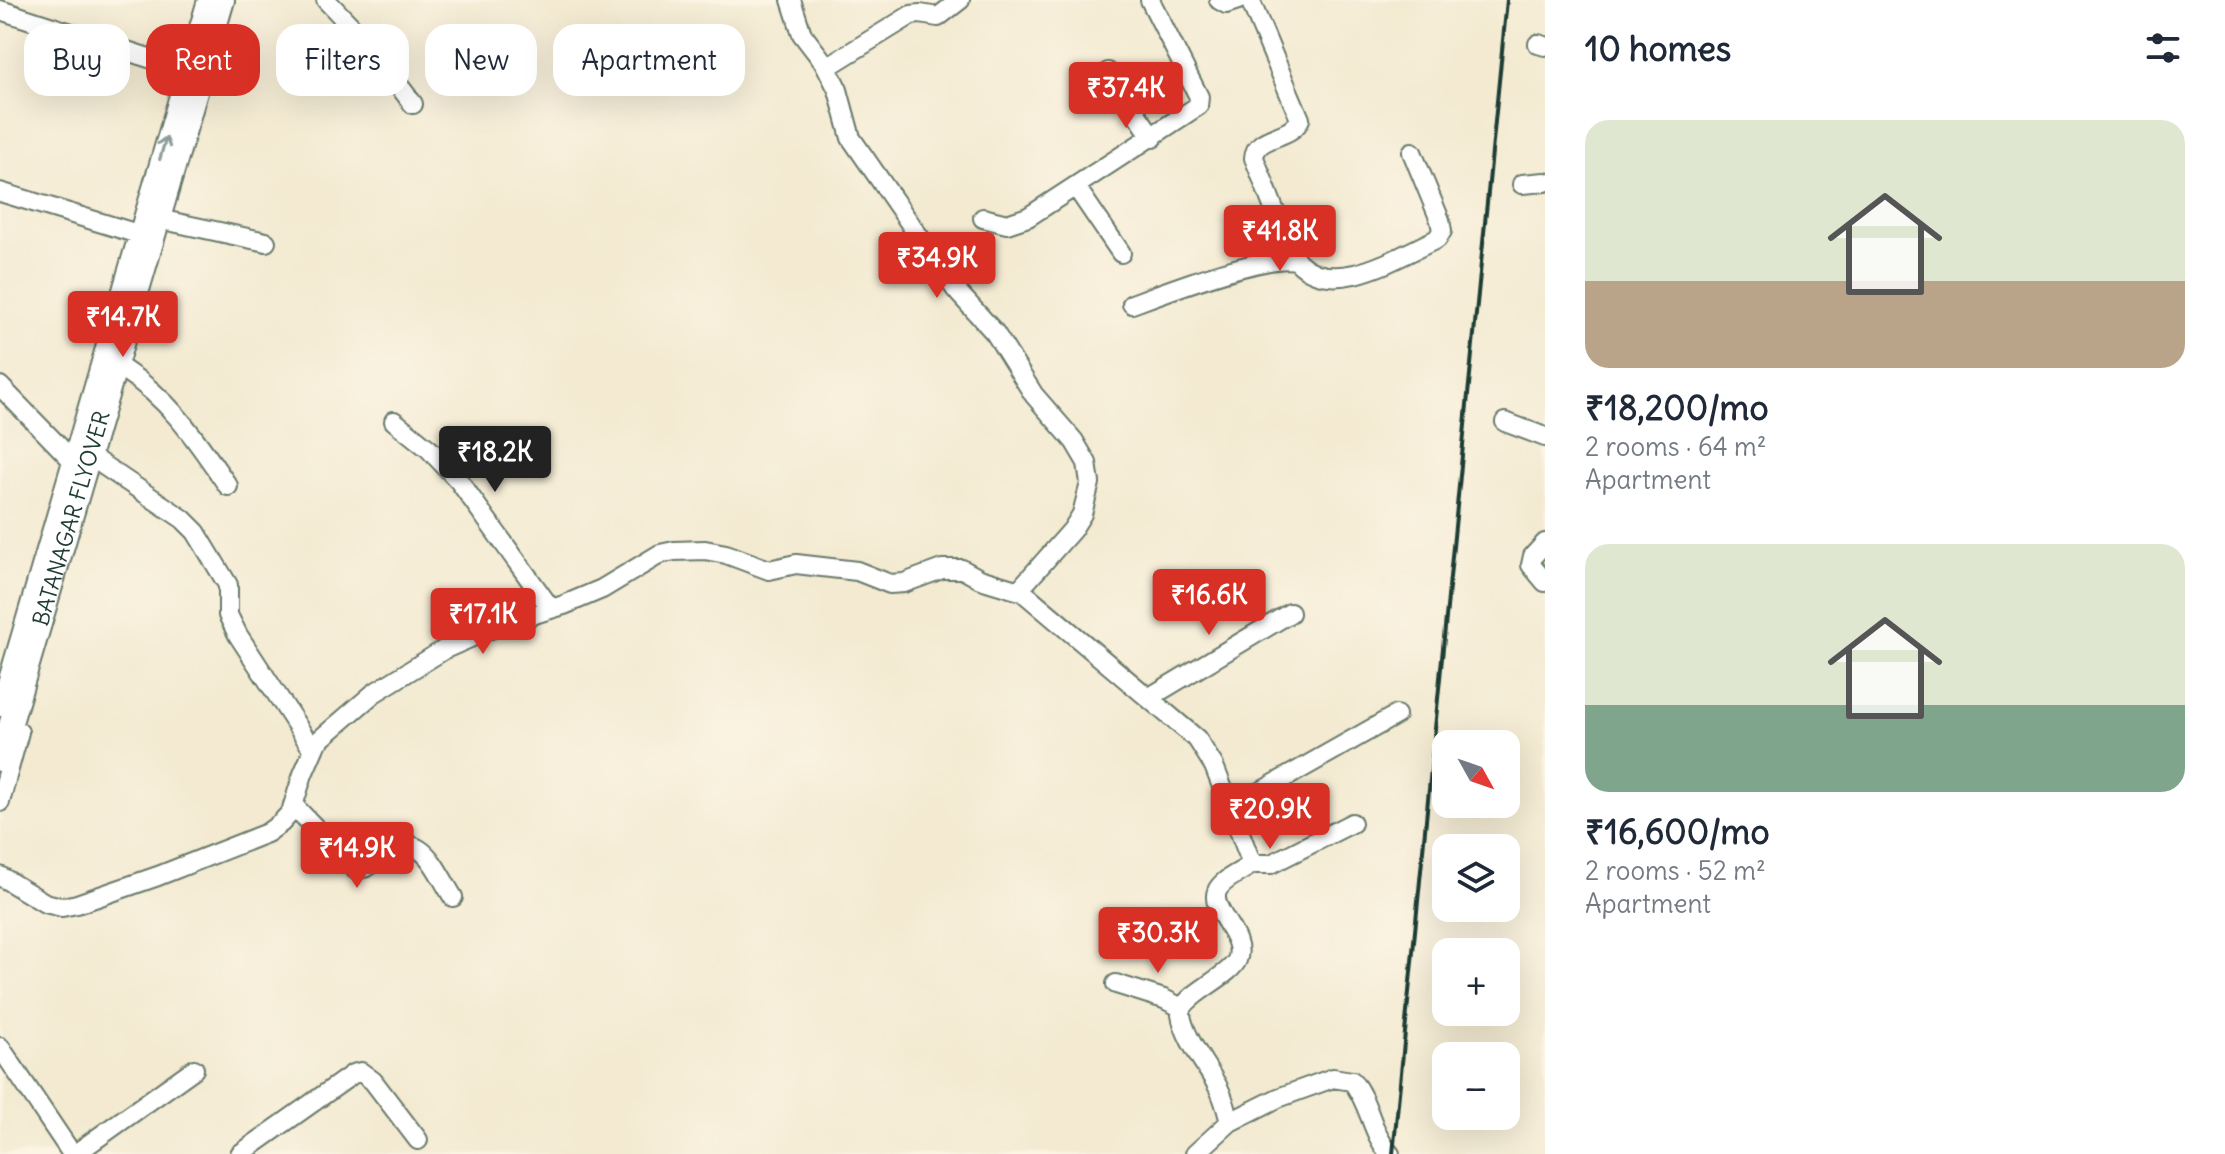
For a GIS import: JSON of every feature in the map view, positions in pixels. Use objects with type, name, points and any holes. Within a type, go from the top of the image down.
[{"type":"main road","name":"BATANAGAR FLYOVER","points":[[0,760],[223,0]]},
{"type":"street","points":[[200,24],[207,0]]},
{"type":"street","points":[[0,802],[233,0]]},
{"type":"street","points":[[326,0],[366,42],[413,104]]},
{"type":"street","points":[[791,0],[802,34],[827,67],[838,90],[846,129],[851,138],[956,290],[995,333],[1034,395],[1074,441],[1087,463],[1090,483],[1082,514],[1072,530],[1019,590]]},
{"type":"street","points":[[827,67],[911,15],[943,15],[960,0]]},
{"type":"street","points":[[983,218],[996,224],[1019,221],[1153,138],[1200,103],[1150,0]]},
{"type":"street","points":[[1219,0],[1226,4],[1238,0]]},
{"type":"street","points":[[1250,0],[1300,119],[1293,130],[1260,144],[1254,151],[1254,158],[1296,260]]},
{"type":"street","points":[[0,10],[146,57]]},
{"type":"street","points":[[1108,72],[1153,138]]},
{"type":"street","points":[[0,707],[178,96]]},
{"type":"street","points":[[1132,304],[1174,288],[1279,260],[1296,260],[1325,276],[1348,276],[1437,239],[1442,231],[1440,220],[1412,152]]},
{"type":"street","points":[[1522,184],[1545,182]]},
{"type":"street","points":[[1076,187],[1121,253]]},
{"type":"street","points":[[0,192],[138,234]]},
{"type":"street","points":[[168,221],[266,242]]},
{"type":"street","points":[[124,370],[171,407],[228,486]]},
{"type":"street","points":[[0,386],[72,460]]},
{"type":"street","points":[[394,421],[429,449],[459,481],[551,609]]},
{"type":"street","points":[[1505,422],[1545,437]]},
{"type":"street","points":[[97,461],[183,519],[196,532],[228,585],[228,615],[238,635],[313,750]]},
{"type":"street","points":[[1545,543],[1533,556],[1531,565],[1545,582]]},
{"type":"street","points":[[0,876],[45,903],[62,907],[158,876],[267,833],[281,823],[293,805],[317,742],[374,693],[445,649],[502,624],[602,589],[660,554],[705,550],[726,554],[769,570],[796,564],[857,571],[890,584],[904,583],[951,568],[962,569],[980,579],[1019,590],[1197,739],[1214,766],[1252,864]]},
{"type":"street","points":[[1150,697],[1290,613]]},
{"type":"street","points":[[1230,809],[1396,715]]},
{"type":"street","points":[[293,805],[355,869],[366,869],[395,846],[406,843],[417,846],[453,897]]},
{"type":"street","points":[[1230,1122],[1220,1090],[1193,1045],[1181,1015],[1182,1008],[1193,996],[1231,969],[1237,960],[1238,943],[1216,899],[1217,891],[1222,884],[1252,864],[1271,864],[1352,823]]},
{"type":"street","points":[[1116,984],[1182,1008]]},
{"type":"street","points":[[0,1047],[74,1154],[194,1069]]},
{"type":"street","points":[[240,1154],[353,1074],[361,1072],[373,1081],[418,1140]]},
{"type":"street","points":[[1195,1154],[1230,1122],[1278,1098],[1333,1078],[1352,1081],[1360,1091],[1378,1137],[1390,1154]]},
{"type":"railway","points":[[1393,1154],[1507,0]]}]
